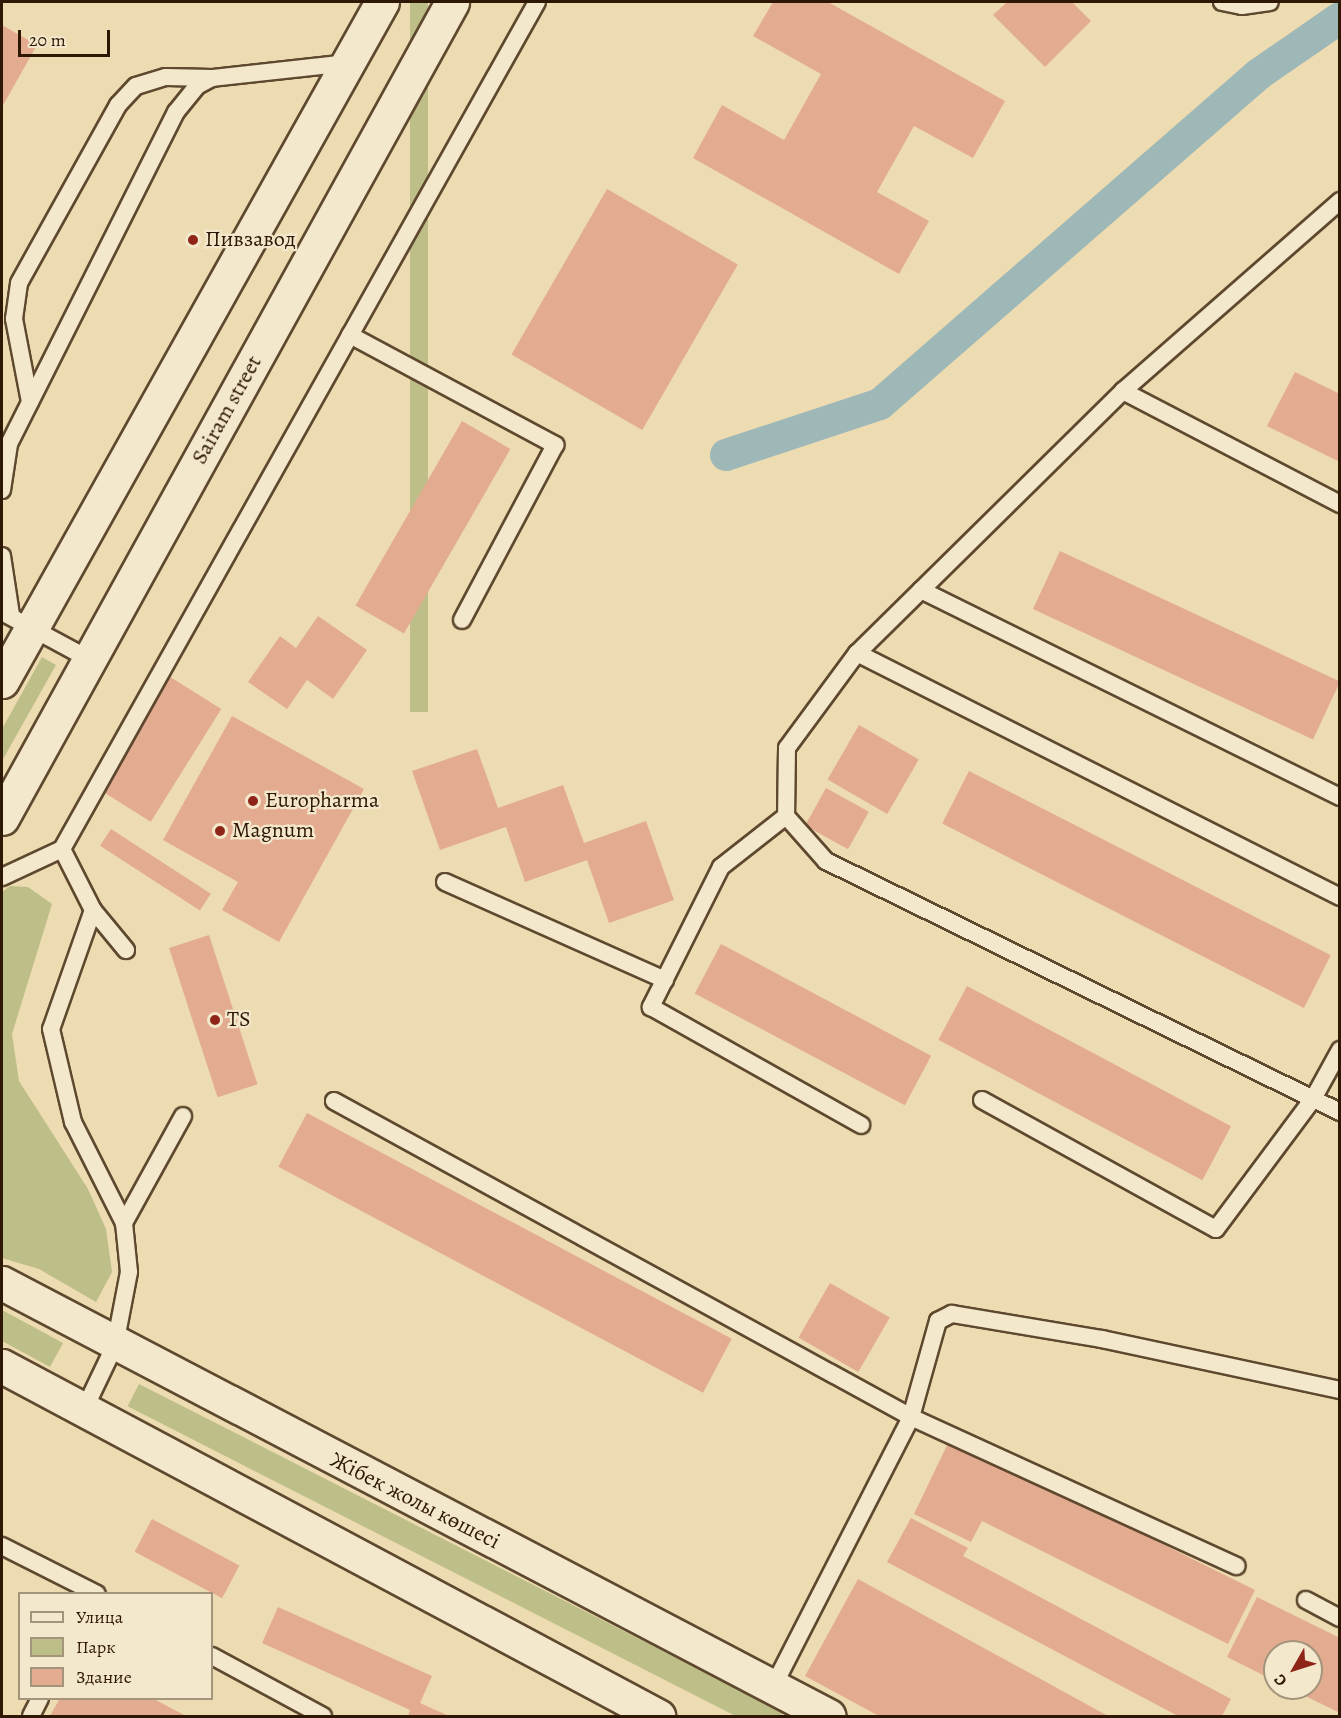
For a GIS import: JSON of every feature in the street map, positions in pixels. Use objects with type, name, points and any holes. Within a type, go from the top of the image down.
[{"type":"main road","points":[[2,681],[15,618],[382,2]]},
{"type":"main road","name":"Sairam street","points":[[2,818],[452,2]]},
{"type":"main road","name":"Жібек жолы көшесі","points":[[2,1283],[115,1345],[829,1716]]},
{"type":"main road","points":[[2,1366],[658,1716]]},
{"type":"lane","points":[[2,877],[62,849],[537,2]]},
{"type":"lane","points":[[1222,2],[1242,6],[1270,2]]},
{"type":"lane","points":[[30,402],[14,319],[19,283],[112,115],[136,86],[166,77],[212,78],[347,63]]},
{"type":"lane","points":[[2,490],[9,444],[176,112],[197,86],[212,78]]},
{"type":"lane","points":[[1340,201],[1123,391],[857,653],[787,748],[786,816],[826,861],[1340,1112]]},
{"type":"lane","points":[[350,335],[555,445],[462,620]]},
{"type":"lane","points":[[1123,391],[1340,504]]},
{"type":"lane","points":[[2,556],[15,618],[89,659]]},
{"type":"lane","points":[[921,590],[1340,797]]},
{"type":"lane","points":[[857,653],[1340,897]]},
{"type":"lane","points":[[786,816],[721,867],[651,1007],[861,1125]]},
{"type":"lane","points":[[62,849],[93,910],[126,950]]},
{"type":"lane","points":[[445,882],[665,980]]},
{"type":"lane","points":[[84,1410],[115,1345],[129,1272],[124,1223],[73,1122],[51,1029],[93,910]]},
{"type":"lane","points":[[982,1100],[1216,1229],[1313,1099],[1340,1050]]},
{"type":"lane","points":[[334,1101],[911,1417],[1236,1566]]},
{"type":"lane","points":[[124,1223],[183,1116]]},
{"type":"lane","points":[[773,1687],[911,1417],[938,1322],[952,1314],[1102,1339],[1340,1390]]},
{"type":"lane","points":[[2,1546],[92,1592]]},
{"type":"lane","points":[[1306,1600],[1340,1618]]},
{"type":"lane","points":[[213,1657],[323,1716]]},
{"type":"lane","points":[[31,1716],[39,1700]]},
{"type":"green space","points":[[410,2],[428,2],[428,712],[410,712]]},
{"type":"green space","points":[[42,657],[56,665],[2,761],[2,729]]},
{"type":"green space","points":[[10,886],[28,887],[52,904],[12,1034],[19,1081],[88,1189],[106,1229],[112,1272],[96,1302],[39,1269],[2,1258],[2,892]]},
{"type":"green space","points":[[2,1310],[63,1343],[50,1367],[2,1341]]},
{"type":"green space","points":[[139,1384],[783,1712],[781,1716],[736,1716],[128,1406]]},
{"type":"building","points":[[773,2],[828,2],[1005,101],[973,158],[914,126],[877,192],[929,221],[899,274],[693,158],[722,105],[784,140],[821,74],[753,36]]},
{"type":"building","points":[[1007,2],[1072,2],[1091,21],[1045,67],[993,15]]},
{"type":"building","points":[[2,25],[37,45],[2,107]]},
{"type":"building","points":[[607,189],[738,264],[642,430],[512,354]]},
{"type":"building","points":[[1295,372],[1340,394],[1340,462],[1267,426]]},
{"type":"building","points":[[462,421],[510,449],[404,633],[356,605]]},
{"type":"building","points":[[1060,551],[1340,682],[1313,740],[1033,609]]},
{"type":"building","points":[[318,616],[367,650],[333,699],[307,680],[287,709],[248,682],[280,636],[296,648]]},
{"type":"building","points":[[167,675],[221,709],[151,822],[97,788]]},
{"type":"building","points":[[232,716],[364,789],[279,942],[222,910],[238,882],[163,840]]},
{"type":"building","points":[[859,725],[919,760],[887,814],[828,780]]},
{"type":"building","points":[[477,749],[498,808],[563,785],[584,843],[646,821],[674,900],[609,923],[587,860],[525,882],[506,827],[440,850],[412,771]]},
{"type":"building","points":[[969,771],[1331,955],[1304,1008],[942,824]]},
{"type":"building","points":[[826,788],[869,812],[848,849],[805,826]]},
{"type":"building","points":[[111,829],[211,894],[200,911],[100,846]]},
{"type":"building","name":"TS","points":[[209,935],[258,1084],[218,1097],[169,948]]},
{"type":"building","points":[[721,944],[931,1056],[905,1105],[695,993]]},
{"type":"building","points":[[967,986],[1231,1126],[1202,1180],[938,1040]]},
{"type":"building","points":[[307,1113],[732,1339],[703,1393],[278,1167]]},
{"type":"building","points":[[830,1283],[890,1318],[858,1372],[798,1338]]},
{"type":"building","points":[[950,1439],[1255,1590],[1228,1644],[982,1521],[971,1542],[914,1514]]},
{"type":"building","points":[[911,1518],[968,1548],[963,1556],[1231,1699],[1222,1716],[1178,1716],[887,1562]]},
{"type":"building","points":[[152,1519],[239,1565],[222,1598],[135,1552]]},
{"type":"building","points":[[858,1579],[1108,1716],[879,1716],[805,1676]]},
{"type":"building","points":[[1257,1597],[1340,1638],[1340,1713],[1313,1700],[1323,1700],[1323,1640],[1263,1640],[1263,1675],[1227,1657]]},
{"type":"building","points":[[278,1607],[432,1676],[420,1703],[449,1716],[408,1716],[410,1710],[262,1643]]},
{"type":"building","points":[[59,1700],[156,1700],[186,1716],[50,1716]]},
{"type":"waterway","points":[[726,455],[880,404],[1259,74],[1340,18]]},
{"type":"place","name":"Пивзавод","points":[[193,240]]},
{"type":"place","name":"Europharma","points":[[253,801]]},
{"type":"place","name":"Magnum","points":[[220,831]]},
{"type":"place","name":"TS","points":[[215,1020]]}]
